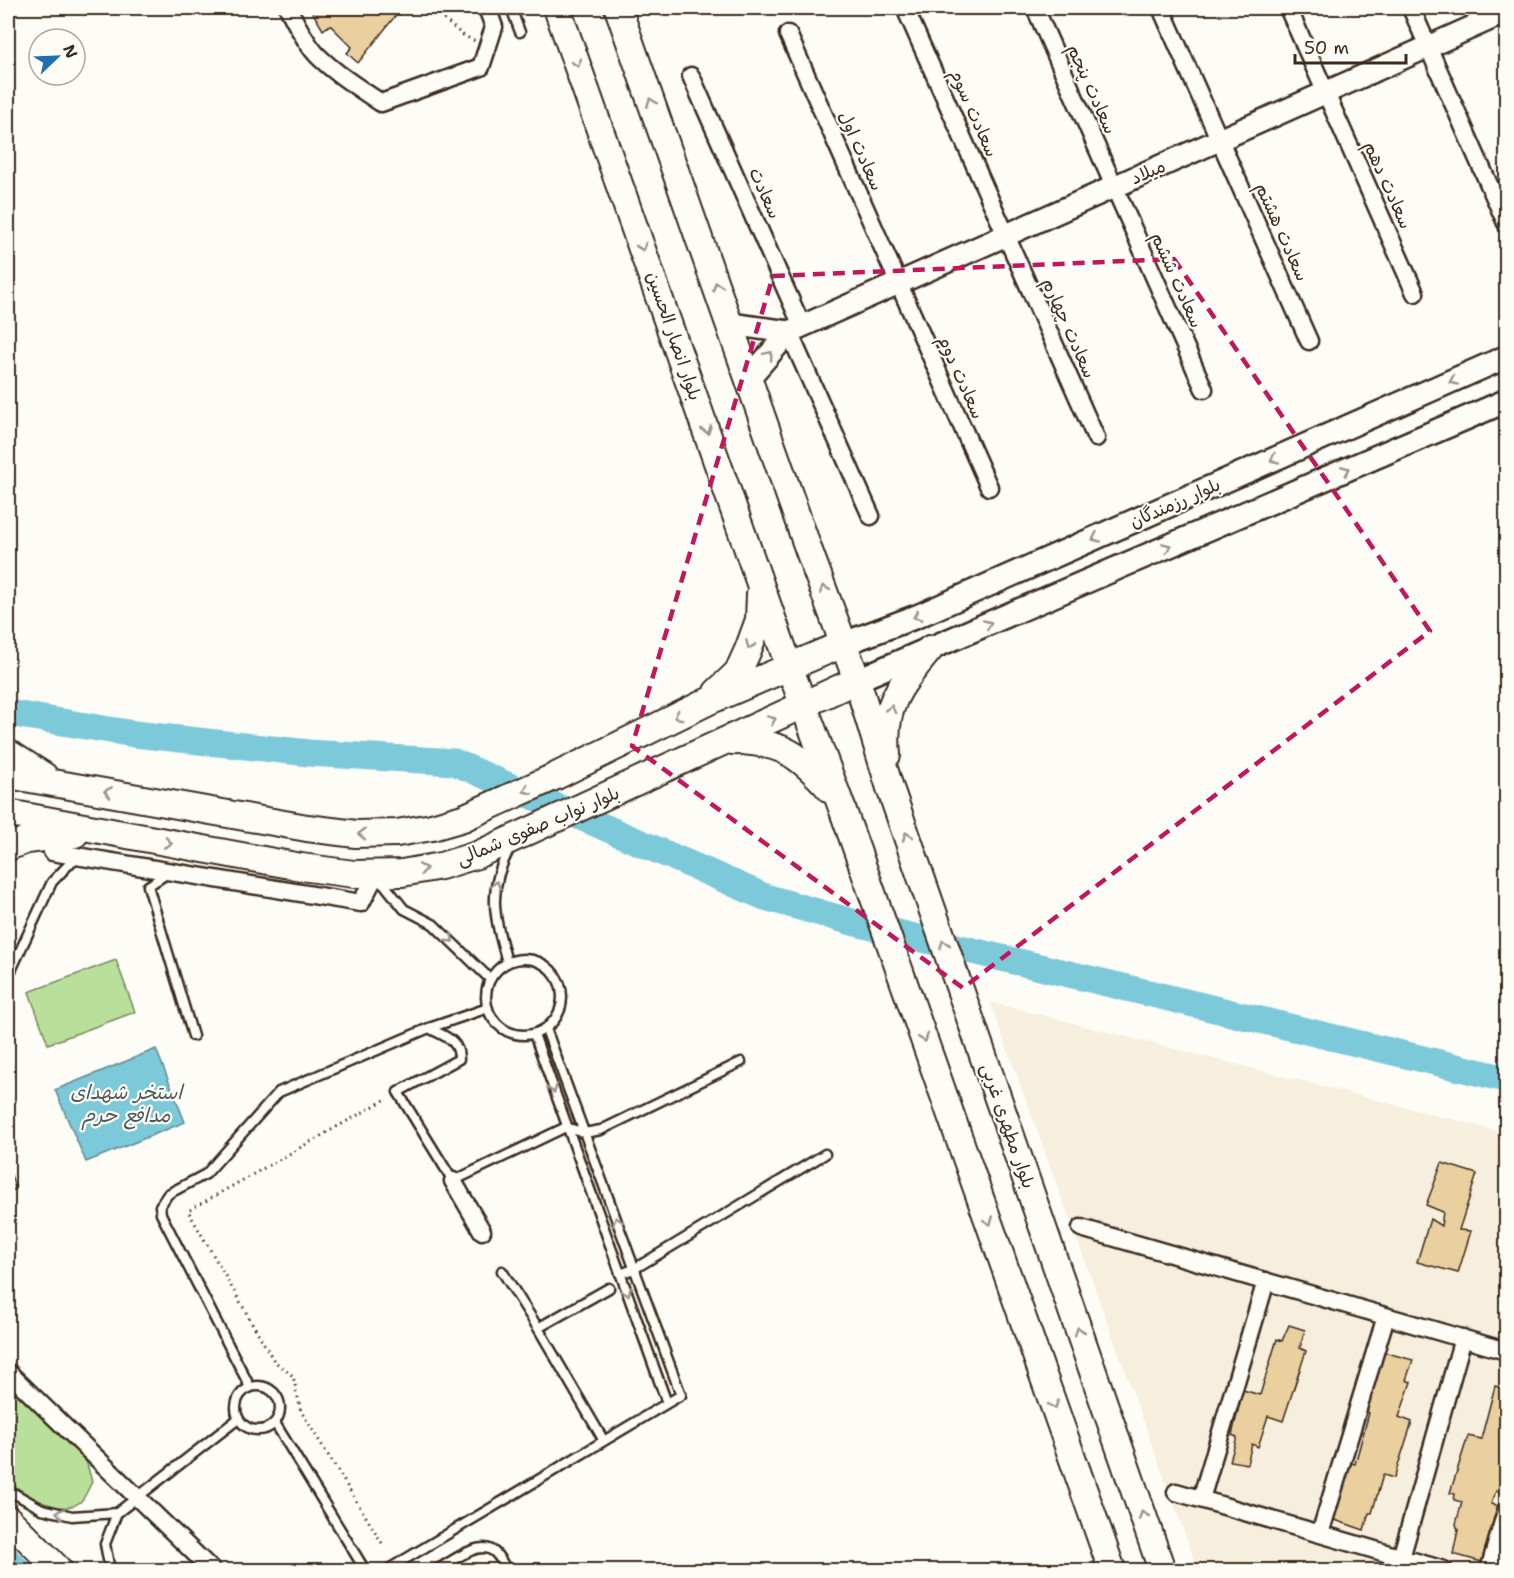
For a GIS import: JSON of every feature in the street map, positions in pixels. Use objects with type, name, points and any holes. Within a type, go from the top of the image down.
[{"type":"main road","name":"بلوار انصار الحسین","points":[[557,8],[804,706]]},
{"type":"main road","points":[[618,8],[843,644]]},
{"type":"main road","name":"بلوار رزمندگان","points":[[843,644],[918,616],[1506,357]]},
{"type":"main road","name":"بلوار رزمندگان","points":[[857,681],[1506,401]]},
{"type":"main road","points":[[709,700],[738,672],[759,620],[760,595],[755,568]]},
{"type":"main road","name":"بلوار نواب صفوی شمالی","points":[[8,775],[307,828],[356,834],[397,833],[432,827],[463,818],[554,777],[709,700],[843,644]]},
{"type":"main road","name":"بلوار مطهری غربی","points":[[843,644],[857,681],[890,788],[1162,1570]]},
{"type":"main road","points":[[890,788],[885,741],[889,708],[902,684],[930,649]]},
{"type":"main road","name":"بلوار نواب صفوی شمالی","points":[[8,813],[301,867],[354,874],[402,873],[441,866],[477,855],[857,681]]},
{"type":"main road","points":[[804,706],[867,877],[1112,1570]]},
{"type":"main road","points":[[725,741],[754,741],[775,745],[799,758],[838,797]]},
{"type":"main road","points":[[8,753],[57,784]]},
{"type":"main road","points":[[8,847],[27,840],[64,834],[127,836]]},
{"type":"main road","points":[[8,1519],[59,1570]]},
{"type":"street","points":[[288,8],[316,54],[338,74],[381,103],[481,67],[494,27],[487,8]]},
{"type":"street","name":"سعادت سوم","points":[[905,8],[1006,235]]},
{"type":"street","name":"سعادت پنجم","points":[[1035,8],[1114,187]]},
{"type":"street","name":"سعادت هشتم","points":[[1161,8],[1309,341]]},
{"type":"street","name":"سعادت دهم","points":[[1288,8],[1415,293]]},
{"type":"street","points":[[1411,8],[1506,223]]},
{"type":"street","name":"میلاد","points":[[796,329],[1506,12]]},
{"type":"street","name":"سعادت اول","points":[[788,34],[898,283]]},
{"type":"street","name":"سعادت","points":[[692,76],[871,516]]},
{"type":"street","name":"سعادت ششم","points":[[1114,187],[1204,389]]},
{"type":"street","name":"سعادت چهارم","points":[[1006,235],[1096,438]]},
{"type":"street","name":"سعادت دوم","points":[[898,283],[989,486]]},
{"type":"street","points":[[730,324],[796,329]]},
{"type":"street","points":[[749,378],[796,329]]},
{"type":"street","points":[[52,852],[360,903],[376,874]]},
{"type":"street","points":[[453,1181],[482,1231]]},
{"type":"street","points":[[1081,1228],[1506,1351]]},
{"type":"street","points":[[1201,1499],[1266,1281]]},
{"type":"street","points":[[1320,1534],[1386,1316]]},
{"type":"street","points":[[1401,1558],[1463,1338]]},
{"type":"street","points":[[8,1372],[212,1570]]},
{"type":"street","points":[[1176,1492],[1444,1570]]},
{"type":"street","points":[[1489,1570],[1506,1511]]},
{"type":"lane","points":[[511,8],[520,32]]},
{"type":"lane","points":[[507,962],[494,916],[494,893],[501,863],[516,838]]},
{"type":"lane","points":[[8,977],[52,882],[77,856]]},
{"type":"lane","points":[[171,871],[148,886],[192,1036]]},
{"type":"lane","points":[[376,874],[404,909],[433,924],[490,979]]},
{"type":"lane","points":[[531,959],[542,963],[552,971],[558,981],[562,994],[561,1007],[555,1019],[546,1029],[534,1034],[521,1035],[508,1032],[497,1024],[488,1008],[486,990],[497,969],[507,962],[531,959]]},
{"type":"lane","points":[[250,1387],[161,1214],[160,1206],[168,1194],[206,1174],[279,1092],[429,1028],[488,1008]]},
{"type":"lane","points":[[429,1028],[453,1041],[459,1049],[459,1059],[398,1092],[453,1181],[566,1127],[584,1133],[601,1130],[741,1062]]},
{"type":"lane","points":[[387,1570],[681,1395],[546,1029]]},
{"type":"lane","points":[[534,1034],[667,1403]]},
{"type":"lane","points":[[621,1274],[634,1269],[825,1154]]},
{"type":"lane","points":[[502,1272],[538,1328],[604,1441]]},
{"type":"lane","points":[[538,1328],[609,1288]]},
{"type":"lane","points":[[250,1387],[265,1387],[277,1396],[280,1410],[275,1423],[269,1428],[255,1431],[248,1429],[238,1419],[236,1404],[238,1397],[250,1387]]},
{"type":"lane","points":[[8,1490],[42,1509],[72,1516],[117,1513],[238,1419]]},
{"type":"lane","points":[[275,1423],[364,1570]]},
{"type":"lane","points":[[110,1570],[105,1544],[117,1513]]},
{"type":"lane","points":[[436,1570],[478,1547],[486,1547],[495,1551],[507,1570]]},
{"type":"path","points":[[430,8],[464,36],[487,48]]},
{"type":"path","points":[[382,1543],[301,1411],[293,1376],[274,1361],[188,1211],[398,1092]]},
{"type":"highlighted area","points":[[1174,259],[1430,631],[963,988],[632,746],[773,276]]},
{"type":"shaded area","points":[[990,1002],[1506,1133],[1506,1570],[1198,1570]]},
{"type":"green space","points":[[116,960],[135,1012],[48,1044],[29,992]]},
{"type":"green space","points":[[8,1385],[86,1460],[92,1482],[82,1501],[71,1506],[52,1506],[23,1492],[8,1480]]},
{"type":"water","name":"استخر شهدای مدافع حرم","points":[[156,1049],[185,1122],[86,1162],[55,1090]]},
{"type":"building","points":[[310,8],[385,8],[396,15],[358,63],[347,53],[352,47],[330,25],[323,30]]},
{"type":"building","points":[[1442,1163],[1477,1174],[1459,1230],[1471,1231],[1458,1273],[1417,1262],[1430,1219],[1441,1226],[1443,1212],[1426,1205]]},
{"type":"building","points":[[8,1167],[16,1189],[8,1192]]},
{"type":"building","points":[[1289,1325],[1305,1330],[1300,1348],[1306,1351],[1283,1421],[1268,1416],[1258,1447],[1252,1444],[1247,1464],[1230,1461],[1237,1437],[1232,1435],[1243,1390],[1260,1395],[1277,1339],[1282,1341]]},
{"type":"building","points":[[1383,1352],[1413,1360],[1406,1380],[1411,1382],[1399,1417],[1412,1422],[1394,1478],[1383,1475],[1372,1513],[1369,1513],[1364,1530],[1332,1519],[1349,1462],[1355,1464],[1369,1413],[1364,1410]]},
{"type":"building","points":[[1495,1386],[1506,1389],[1506,1451],[1503,1451],[1501,1457],[1504,1459],[1501,1469],[1506,1471],[1506,1487],[1505,1494],[1496,1491],[1491,1504],[1501,1506],[1490,1545],[1485,1549],[1482,1562],[1453,1554],[1458,1530],[1456,1524],[1462,1502],[1454,1500],[1455,1494],[1450,1493],[1468,1436],[1481,1439]]},
{"type":"waterway","points":[[8,713],[134,734],[309,753],[454,762],[765,897],[852,922],[1506,1079]]},
{"type":"waterway","points":[[8,1552],[26,1570]]}]
